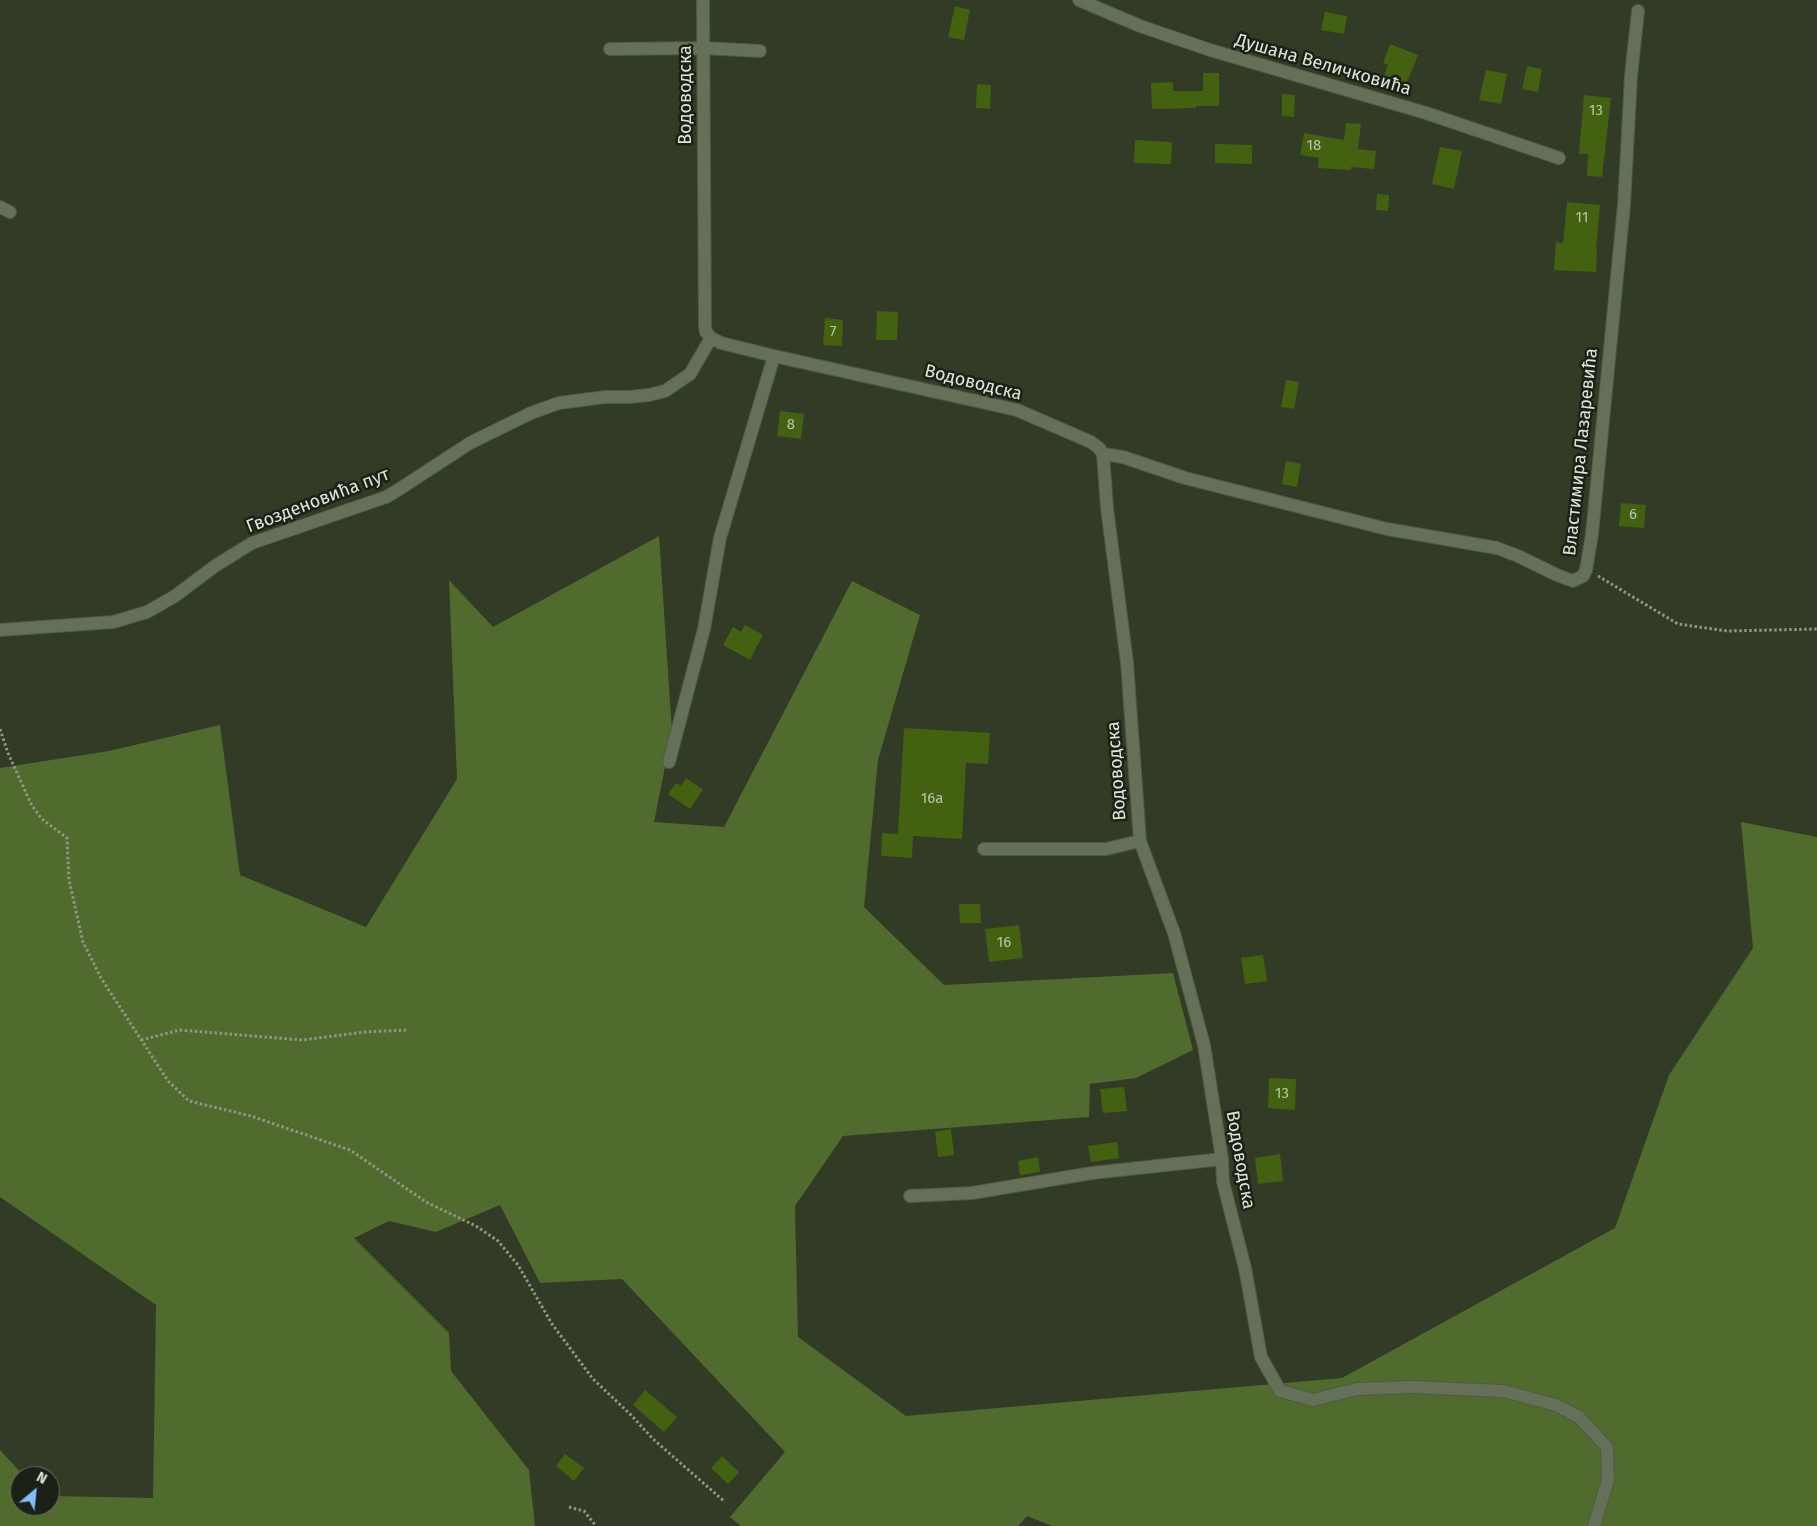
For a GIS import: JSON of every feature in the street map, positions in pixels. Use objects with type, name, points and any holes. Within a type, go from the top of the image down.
[{"type":"street","name":"Водоводска","points":[[703,0],[705,327],[706,332],[711,338],[721,343],[774,356],[1017,410],[1091,442],[1103,454],[1106,508],[1127,663],[1140,841],[1174,932],[1204,1045],[1222,1159],[1223,1182],[1245,1268],[1262,1357],[1280,1391],[1313,1400],[1357,1390],[1412,1387],[1503,1391],[1556,1405],[1579,1417],[1607,1447],[1608,1480],[1594,1526]]},
{"type":"street","name":"Душана Величковића","points":[[1079,0],[1140,26],[1210,50],[1388,101],[1558,158]]},
{"type":"street","name":"Властимира Лазаревића","points":[[1103,454],[1123,457],[1185,478],[1387,529],[1497,548],[1557,575],[1573,580],[1583,576],[1586,570],[1592,534],[1624,205],[1631,76],[1638,11]]},
{"type":"street","points":[[610,49],[703,48],[760,51]]},
{"type":"street","name":"Гвозденовића пут","points":[[0,630],[113,622],[147,612],[175,596],[215,566],[252,543],[386,497],[470,443],[531,413],[559,402],[605,397],[639,396],[665,391],[690,374],[711,338]]},
{"type":"street","points":[[669,762],[704,629],[720,538],[774,356]]},
{"type":"street","points":[[984,849],[1106,849],[1140,841]]},
{"type":"street","points":[[910,1196],[972,1193],[1092,1173],[1222,1159]]},
{"type":"path","points":[[1586,570],[1678,624],[1727,632],[1817,629]]},
{"type":"path","points":[[0,729],[8,753],[32,806],[42,820],[67,838],[69,880],[83,942],[101,978],[168,1081],[189,1101],[251,1116],[350,1150],[426,1202],[476,1226],[498,1241],[518,1265],[552,1324],[593,1379],[653,1439],[726,1502]]},
{"type":"path","points":[[141,1040],[180,1030],[302,1040],[365,1032],[408,1030]]},
{"type":"path","points":[[569,1507],[584,1511],[596,1526]]},
{"type":"green space","points":[[659,536],[672,732],[654,822],[724,827],[852,581],[920,615],[878,760],[864,907],[944,985],[1173,973],[1193,1050],[1136,1078],[1090,1084],[1089,1117],[843,1136],[795,1206],[798,1337],[906,1416],[1342,1378],[1615,1228],[1669,1075],[1753,948],[1741,822],[1817,837],[1817,1526],[1052,1526],[1027,1516],[1018,1526],[741,1526],[730,1517],[785,1452],[622,1279],[540,1283],[500,1205],[436,1232],[389,1221],[354,1238],[449,1333],[451,1371],[529,1470],[535,1526],[0,1526],[0,1450],[15,1466],[10,1466],[10,1516],[60,1516],[60,1496],[153,1498],[156,1305],[0,1197],[0,768],[109,751],[220,725],[240,875],[366,927],[457,779],[449,580],[493,627]]},
{"type":"building","points":[[955,6],[970,10],[964,40],[948,37]]},
{"type":"building","points":[[1325,12],[1347,16],[1344,34],[1321,30]]},
{"type":"building","points":[[1390,44],[1418,55],[1406,85],[1384,76],[1388,65],[1383,63]]},
{"type":"building","points":[[1527,66],[1542,69],[1538,92],[1522,89]]},
{"type":"building","points":[[1486,70],[1507,74],[1501,104],[1479,100]]},
{"type":"building","points":[[1203,73],[1219,73],[1219,106],[1152,109],[1151,83],[1173,82],[1173,91],[1203,91]]},
{"type":"building","points":[[977,84],[991,85],[990,109],[976,108]]},
{"type":"building","points":[[1282,94],[1295,95],[1294,117],[1282,116]]},
{"type":"building","points":[[1584,95],[1611,98],[1602,177],[1587,176],[1588,154],[1579,154]]},
{"type":"building","points":[[1346,123],[1361,124],[1358,149],[1376,151],[1374,169],[1351,167],[1351,170],[1318,168],[1319,158],[1300,155],[1304,133],[1344,140]]},
{"type":"building","points":[[1135,140],[1172,142],[1171,164],[1134,163]]},
{"type":"building","points":[[1215,144],[1252,145],[1252,164],[1215,163]]},
{"type":"building","points":[[1440,147],[1462,151],[1454,189],[1432,184]]},
{"type":"building","points":[[1377,194],[1389,195],[1388,211],[1376,210]]},
{"type":"building","points":[[1567,202],[1600,205],[1596,272],[1554,270],[1556,242],[1563,243]]},
{"type":"building","points":[[877,311],[898,312],[897,340],[876,340]]},
{"type":"building","points":[[825,318],[843,320],[842,346],[823,345]]},
{"type":"building","points":[[1286,380],[1299,382],[1294,409],[1281,407]]},
{"type":"building","points":[[780,411],[804,414],[801,439],[777,436]]},
{"type":"building","points":[[1286,461],[1301,464],[1297,487],[1282,484]]},
{"type":"building","points":[[1621,503],[1646,505],[1644,528],[1619,526]]},
{"type":"building","points":[[745,625],[763,635],[750,660],[723,645],[733,627],[741,632]]},
{"type":"building","points":[[904,728],[990,733],[988,764],[966,763],[962,839],[913,836],[912,858],[881,856],[882,833],[898,834]]},
{"type":"building","points":[[686,778],[703,790],[690,809],[668,794],[676,783],[681,786]]},
{"type":"building","points":[[959,904],[980,904],[981,923],[960,923]]},
{"type":"building","points":[[1019,925],[1023,958],[989,962],[985,929]]},
{"type":"building","points":[[1263,955],[1267,981],[1245,984],[1241,958]]},
{"type":"building","points":[[1269,1078],[1296,1079],[1295,1110],[1268,1108]]},
{"type":"building","points":[[1124,1087],[1127,1111],[1103,1113],[1100,1089]]},
{"type":"building","points":[[951,1129],[954,1155],[938,1157],[935,1132]]},
{"type":"building","points":[[1117,1142],[1119,1158],[1091,1162],[1088,1146]]},
{"type":"building","points":[[1280,1154],[1283,1181],[1258,1184],[1255,1158]]},
{"type":"building","points":[[1038,1157],[1040,1172],[1020,1175],[1018,1161]]},
{"type":"building","points":[[645,1390],[677,1417],[664,1432],[633,1405]]},
{"type":"building","points":[[565,1454],[584,1468],[574,1481],[556,1466]]},
{"type":"building","points":[[722,1456],[739,1472],[728,1484],[711,1468]]}]
